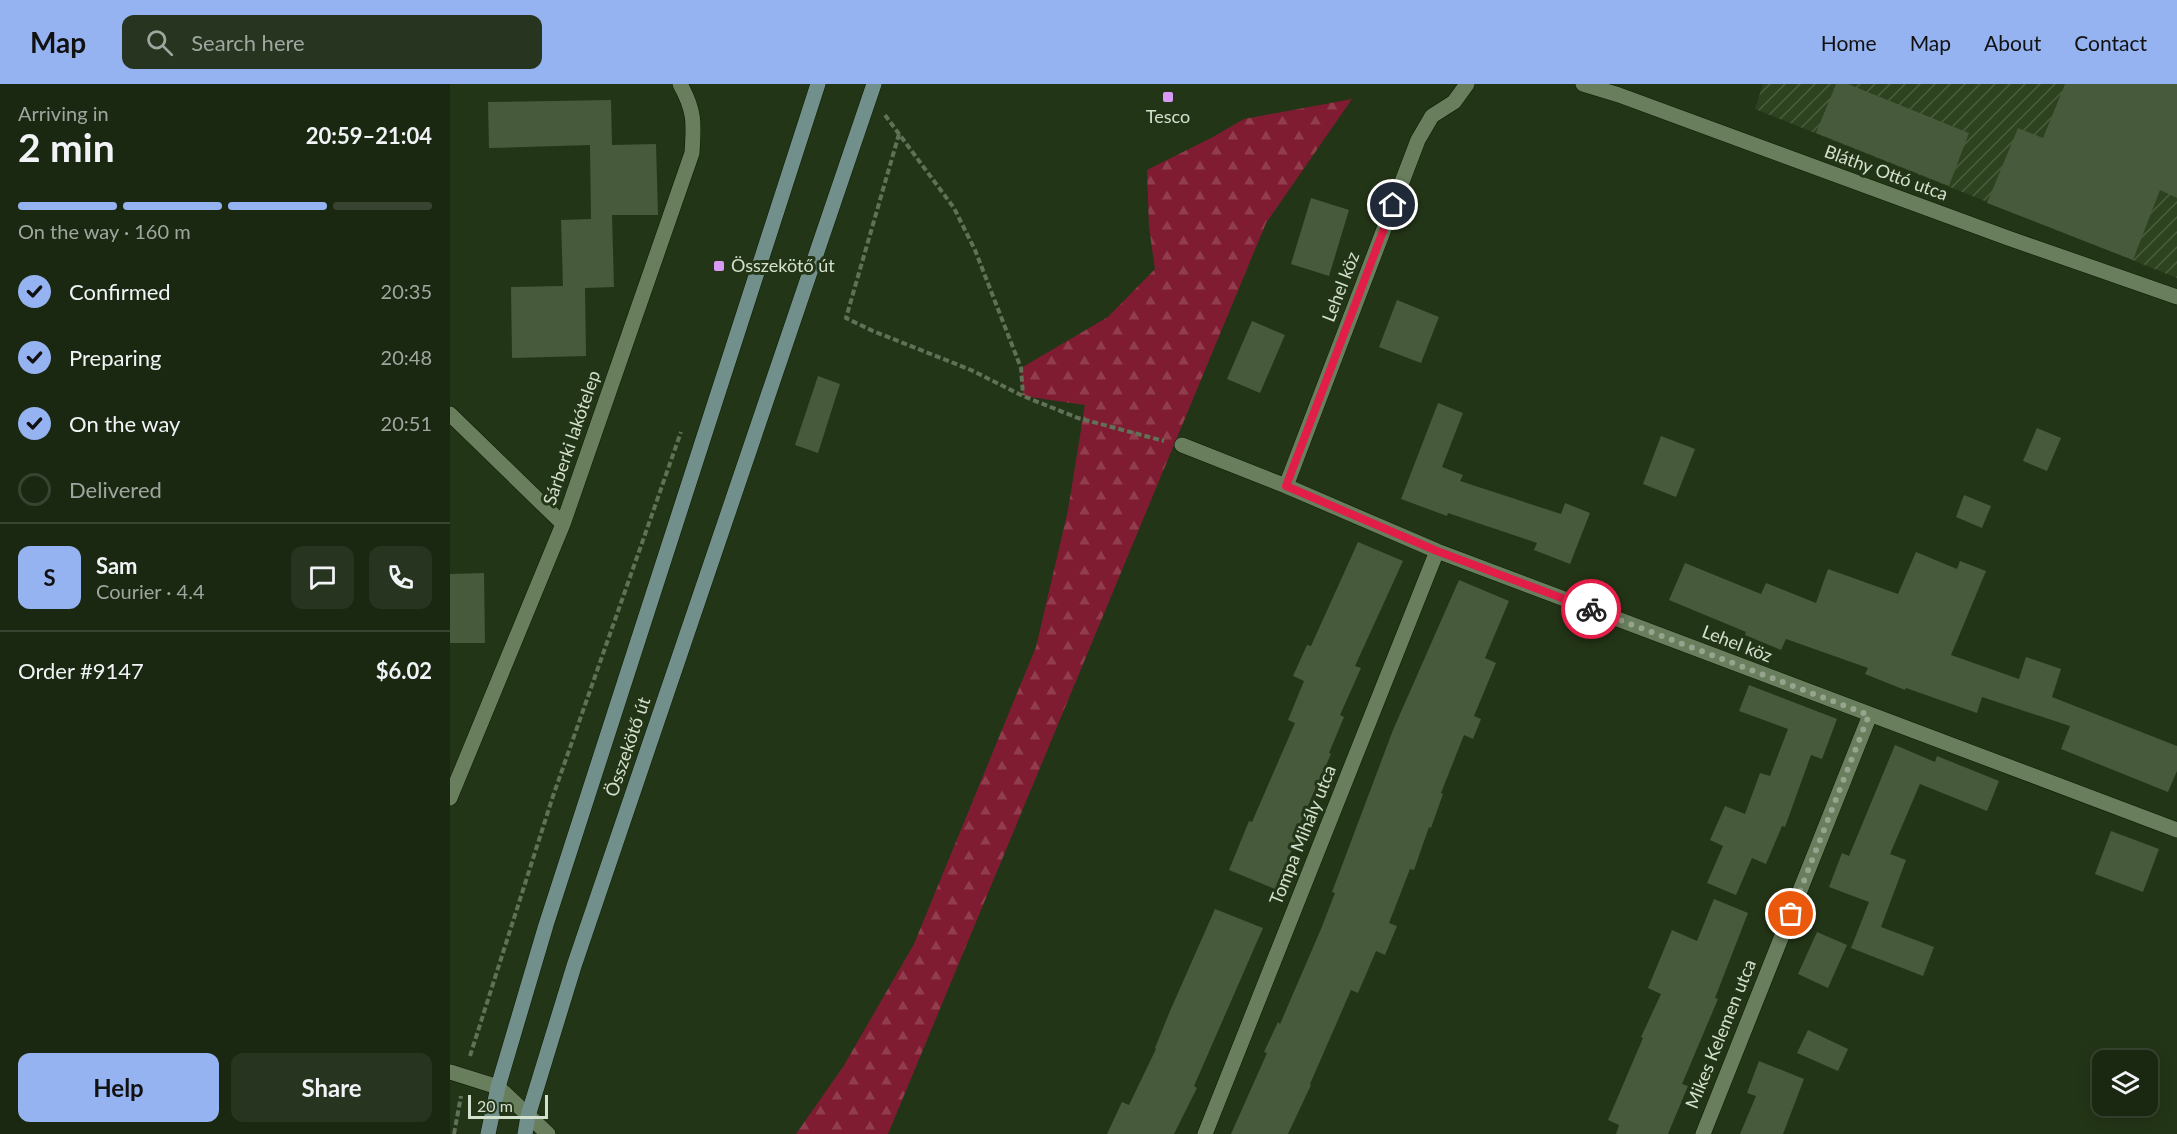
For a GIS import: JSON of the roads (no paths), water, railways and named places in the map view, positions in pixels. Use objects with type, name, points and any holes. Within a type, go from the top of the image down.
[{"type":"street","name":"Sárberki lakótelep","points":[[450,798],[563,524],[692,153],[694,124],[690,103],[680,84]]},
{"type":"street","name":"Összekötő út","points":[[488,1134],[498,1087],[549,914],[818,84]]},
{"type":"street","name":"Lehel köz","points":[[1286,486],[1418,140],[1432,116],[1454,102],[1467,84]]},
{"type":"street","name":"Bláthy Ottó utca","points":[[1583,84],[2177,297]]},
{"type":"street","name":"Összekötő út","points":[[525,1134],[528,1116],[574,966],[872,90]]},
{"type":"street","points":[[450,414],[563,524]]},
{"type":"street","name":"Lehel köz","points":[[1182,446],[1286,486],[1437,551],[2177,830]]},
{"type":"street","name":"Tompa Mihály utca","points":[[1205,1134],[1437,551]]},
{"type":"street","name":"Mikes Kelemen utca","points":[[1703,1134],[1869,715]]},
{"type":"street","points":[[457,1074],[498,1087],[548,1134]]},
{"type":"place","name":"Tesco","points":[[1168,97]]},
{"type":"place","name":"Összekötő út","points":[[719,266]]}]
